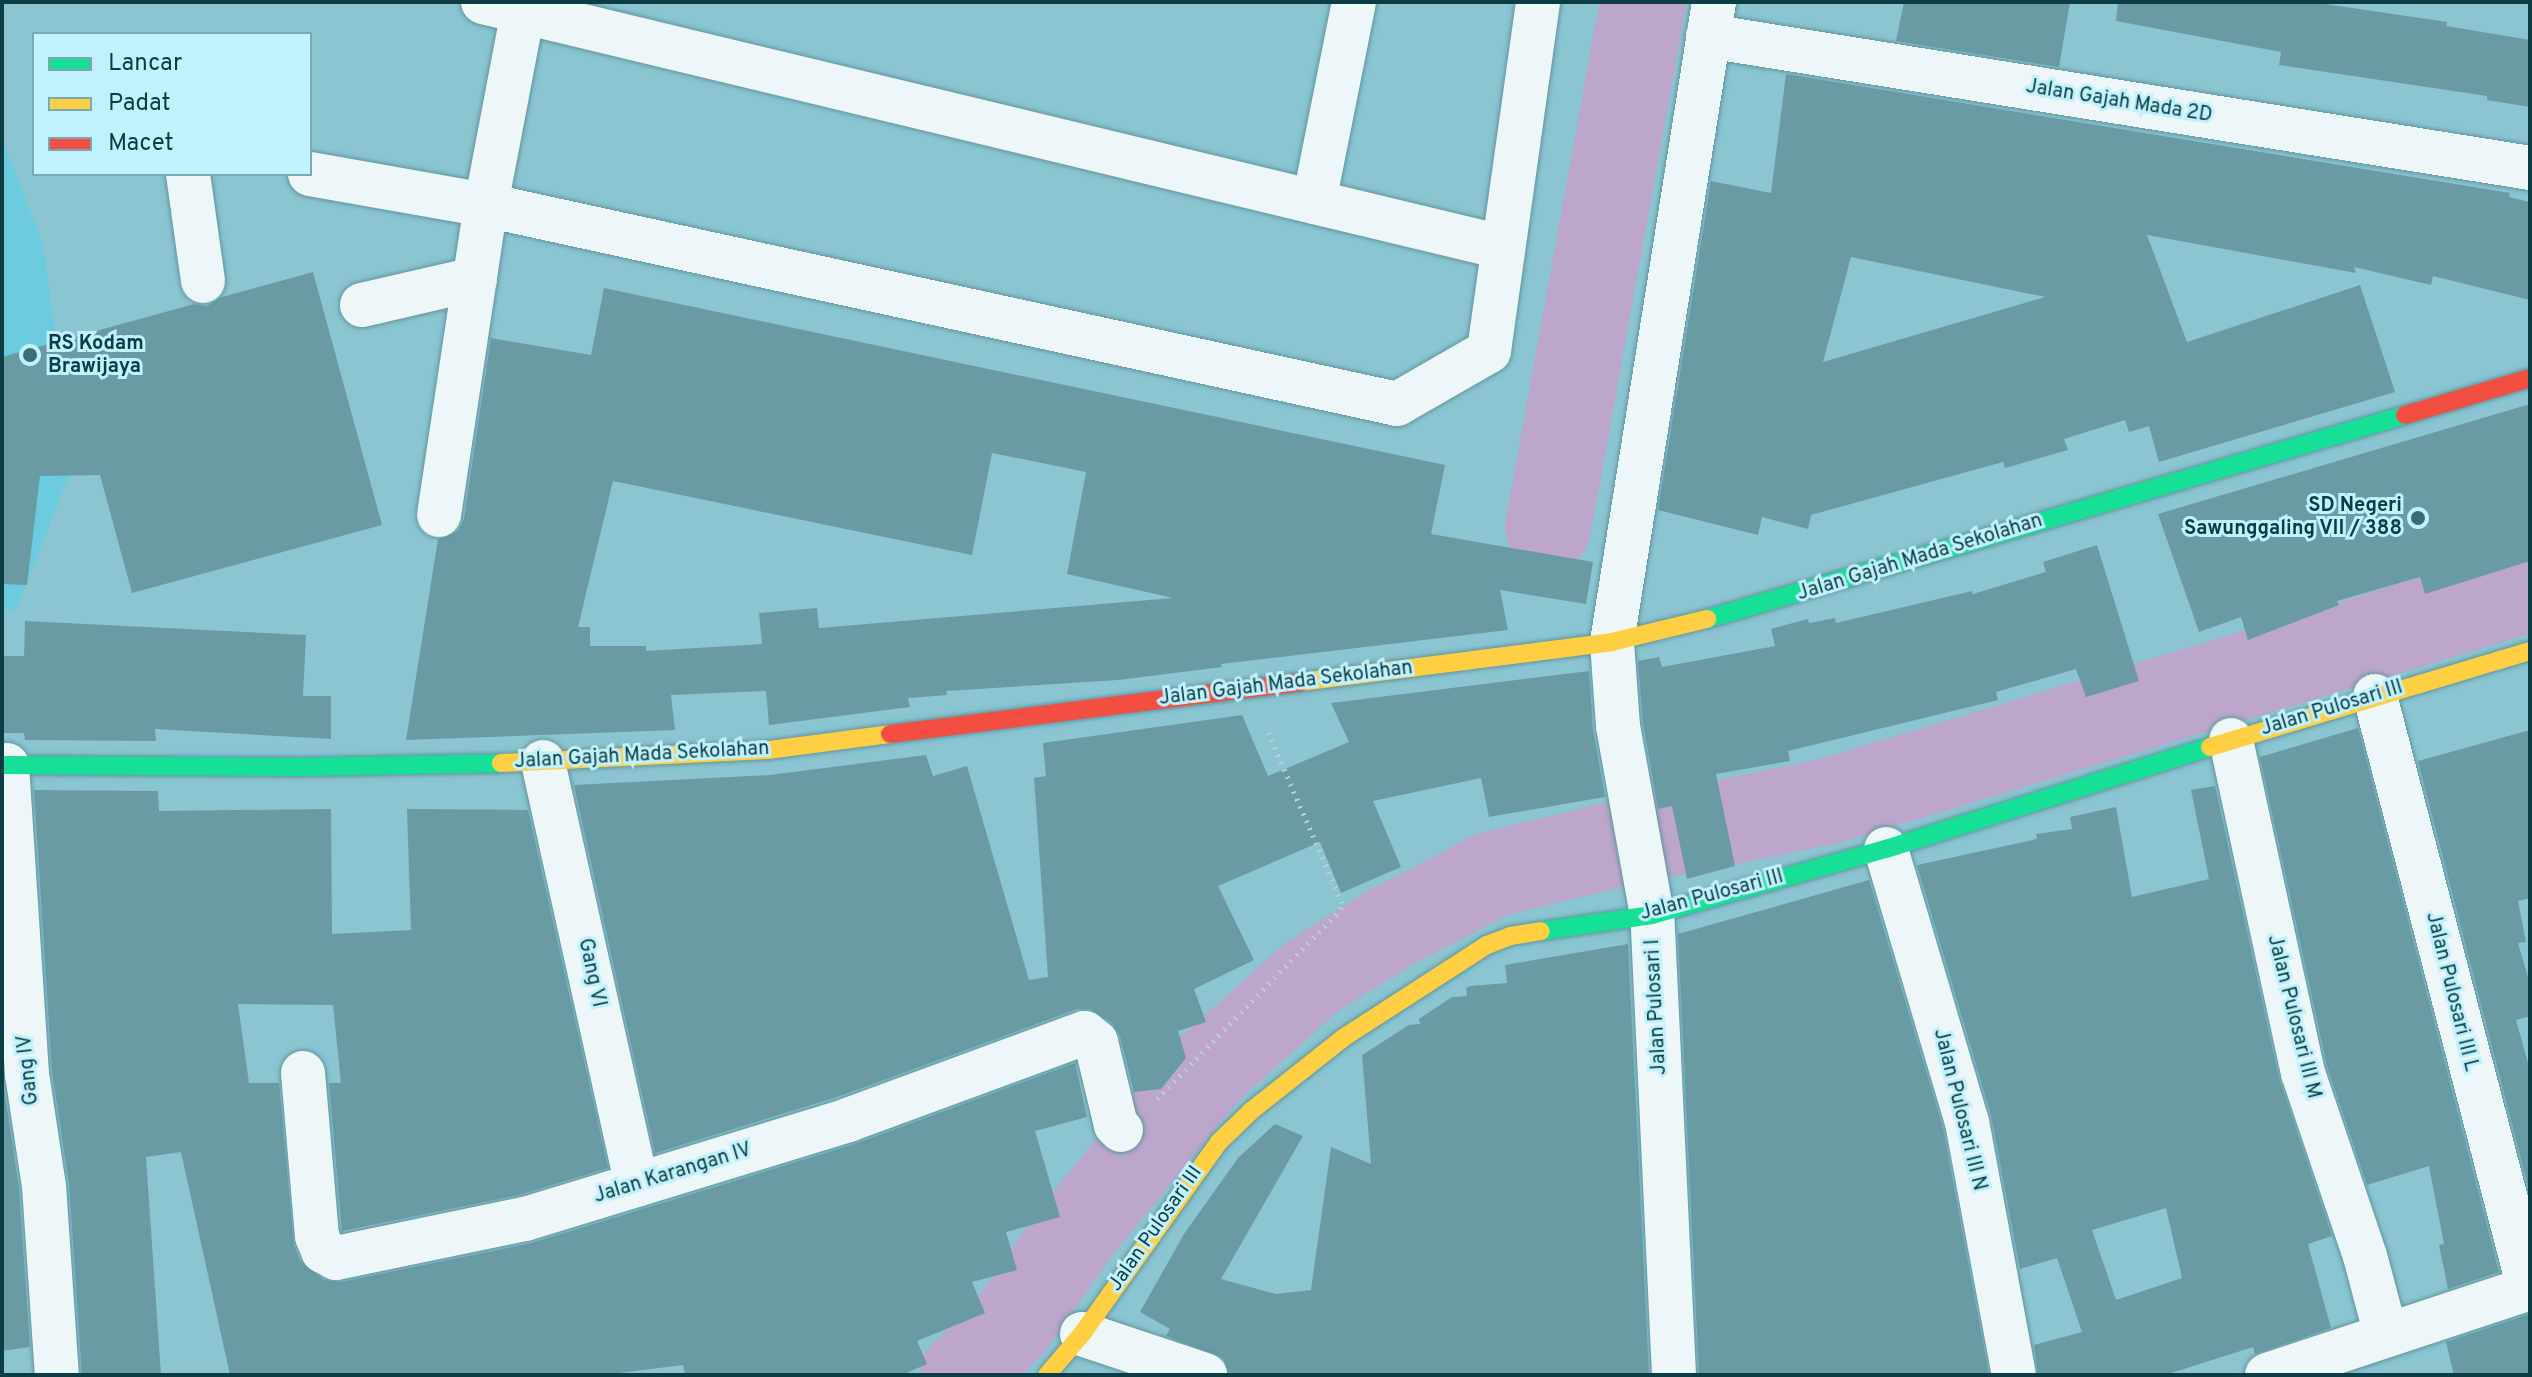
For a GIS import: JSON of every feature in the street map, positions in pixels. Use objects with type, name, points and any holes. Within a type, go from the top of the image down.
[{"type":"street","points":[[1314,202],[1354,2]]},
{"type":"street","points":[[312,174],[486,205],[1397,404],[1489,351],[1501,247],[1538,2]]},
{"type":"street","points":[[439,515],[486,205],[503,7],[1501,247]]},
{"type":"street","name":"Jalan Gajah Mada 2D","points":[[1711,19],[2530,168]]},
{"type":"street","name":"Jalan Pulosari I","points":[[1674,1375],[1652,915],[1618,726],[1612,642],[1711,19]]},
{"type":"street","points":[[188,176],[203,281]]},
{"type":"street","points":[[362,305],[475,279]]},
{"type":"street","name":"Jalan Gajah Mada Sekolahan","points":[[4,765],[300,767],[543,762],[769,750],[1612,642],[1750,609],[2530,378]]},
{"type":"street","name":"Jalan Pulosari III","points":[[1047,1375],[1082,1334],[1219,1142],[1251,1111],[1343,1038],[1487,945],[1510,936],[1652,915],[1886,849],[2231,740],[2530,651]]},
{"type":"street","name":"Jalan Pulosari III L","points":[[2375,696],[2530,1288]]},
{"type":"street","name":"Jalan Pulosari III M","points":[[2231,740],[2303,1073],[2365,1256],[2386,1335]]},
{"type":"street","name":"Gang VI","points":[[543,762],[637,1185]]},
{"type":"street","name":"Gang IV","points":[[4,765],[27,1074],[21,1156],[57,1375]]},
{"type":"street","name":"Jalan Pulosari III N","points":[[1886,849],[1967,1122],[2014,1375]]},
{"type":"street","name":"Jalan Karangan IV","points":[[303,1073],[313,1209],[319,1243],[330,1257],[464,1233],[637,1185],[848,1120],[1085,1033],[1096,1042],[1116,1125],[1121,1130]]},
{"type":"street","points":[[2267,1375],[2530,1288]]},
{"type":"street","points":[[1082,1334],[1205,1375]]},
{"type":"path","points":[[1121,1130],[1127,1129],[1341,909],[1342,903],[1250,690]]},
{"type":"shaded area","name":"RS Kodam Brawijaya","points":[[2,138],[43,244],[73,465],[16,610],[2,608]]},
{"type":"building","points":[[1904,2],[2070,2],[2059,67],[1896,41]]},
{"type":"building","points":[[2118,2],[2312,2],[2447,22],[2446,26],[2530,40],[2530,107],[2487,100],[2487,96],[2279,65],[2281,52],[2116,21]]},
{"type":"building","points":[[1786,74],[2510,193],[2509,197],[2530,202],[2530,300],[2433,276],[2431,285],[2354,267],[2356,273],[2147,235],[2187,342],[2360,285],[2395,392],[2159,462],[2149,426],[2129,432],[2125,420],[2064,439],[2068,450],[2005,468],[2003,462],[1811,515],[1808,529],[1762,517],[1758,535],[1658,510],[1711,181],[1771,193]],"holes":[[[1851,257],[2045,297],[1823,362]]]},
{"type":"building","points":[[313,272],[382,525],[132,593],[100,475],[40,476],[27,585],[2,584],[2,357],[194,304],[207,306],[222,297]]},
{"type":"building","points":[[604,288],[1445,465],[1431,534],[1593,562],[1586,604],[1500,590],[1508,630],[1221,664],[1222,667],[1118,680],[946,691],[947,695],[908,698],[910,707],[769,725],[766,691],[671,695],[675,730],[406,740],[438,539],[458,531],[464,519],[491,338],[591,355]],"holes":[[[992,453],[1086,472],[1067,574],[1173,598],[819,628],[817,608],[759,613],[762,644],[646,651],[646,646],[590,646],[590,627],[578,627],[613,481],[972,555]]]},
{"type":"building","points":[[2530,404],[2530,561],[2425,594],[2420,577],[2337,601],[2339,605],[2248,640],[2241,617],[2199,632],[2158,514]]},
{"type":"building","points":[[2097,545],[2139,681],[2086,697],[2076,669],[1996,692],[1998,700],[1788,751],[1790,761],[1716,774],[1735,866],[1687,879],[1672,806],[1658,809],[1643,723],[1638,661],[1659,657],[1662,667],[1775,646],[1771,629],[1808,619],[1809,623],[1835,618],[1836,623],[1972,591],[1973,594],[2046,572],[2043,562]]},
{"type":"building","points":[[25,621],[306,635],[303,696],[331,696],[331,739],[155,729],[156,741],[25,740],[24,733],[2,733],[2,656],[24,656]]},
{"type":"building","points":[[1589,671],[1593,730],[1605,797],[1489,817],[1481,778],[1373,801],[1401,867],[1341,893],[1320,842],[1218,886],[1254,960],[1194,989],[1206,1022],[1178,1031],[1186,1058],[1161,1089],[1134,1092],[1120,1036],[1112,1023],[1090,1009],[1077,1009],[840,1096],[655,1153],[574,785],[770,775],[926,755],[933,776],[967,766],[1029,980],[1048,977],[1034,778],[1046,776],[1043,743],[1242,715],[1268,776],[1349,742],[1331,703]]},
{"type":"building","points":[[2358,728],[2499,1272],[2448,1289],[2439,1245],[2444,1244],[2429,1166],[2367,1185],[2327,1066],[2260,757]]},
{"type":"building","points":[[2530,730],[2530,898],[2518,901],[2526,942],[2518,943],[2530,984],[2530,1016],[2516,1020],[2530,1070],[2530,1193],[2418,761]]},
{"type":"building","points":[[2215,786],[2279,1078],[2332,1236],[2308,1244],[2331,1328],[2255,1354],[2253,1347],[2165,1375],[2038,1375],[2034,1345],[2082,1332],[2057,1258],[2020,1269],[1991,1115],[1917,865],[2037,839],[2036,834],[2072,829],[2070,817],[2116,807],[2132,897],[2209,879],[2191,790]],"holes":[[[2166,1208],[2182,1278],[2116,1300],[2092,1230]]]},
{"type":"building","points":[[34,790],[158,791],[159,811],[331,809],[332,934],[411,930],[407,809],[528,810],[608,1168],[519,1195],[342,1231],[329,1083],[341,1083],[333,1005],[238,1004],[249,1083],[279,1083],[294,1245],[300,1261],[324,1280],[341,1282],[532,1243],[855,1144],[1075,1063],[1087,1117],[1035,1131],[1060,1217],[1006,1232],[1017,1270],[972,1282],[985,1313],[917,1341],[927,1364],[902,1375],[685,1375],[683,1365],[603,1375],[230,1375],[181,1152],[146,1157],[161,1375],[82,1375],[69,1184],[52,1071]]},
{"type":"building","points":[[1869,880],[1943,1128],[1989,1375],[1699,1375],[1678,934]]},
{"type":"building","points":[[1628,944],[1649,1375],[1229,1375],[1223,1358],[1166,1336],[1170,1329],[1140,1312],[1184,1234],[1238,1158],[1275,1124],[1303,1136],[1221,1279],[1276,1294],[1311,1290],[1331,1147],[1371,1164],[1362,1055],[1409,1025],[1420,1024],[1419,1019],[1452,997],[1467,996],[1466,988],[1470,986],[1507,983],[1505,965]]},
{"type":"building","points":[[2,1075],[19,1189],[30,1347],[2,1351]]},
{"type":"building","points":[[2530,1314],[2530,1375],[2454,1375],[2446,1342]]},
{"type":"waterway","points":[[1548,528],[1643,2]]},
{"type":"waterway","points":[[962,1375],[1012,1324],[1075,1233],[1208,1070],[1312,977],[1388,929],[1493,874],[1609,846],[1826,802],[2530,589]]},
{"type":"traffic: fast","points":[[1707,619],[2405,415]]},
{"type":"traffic: fast","points":[[1541,931],[1652,915],[1886,849],[2210,747]]},
{"type":"traffic: fast","points":[[2,765],[300,767],[501,763]]},
{"type":"traffic: slow","points":[[1301,682],[1612,642],[1707,619]]},
{"type":"traffic: slow","points":[[2210,747],[2530,651]]},
{"type":"traffic: slow","points":[[501,763],[769,750],[890,734]]},
{"type":"traffic: slow","points":[[1047,1375],[1082,1334],[1219,1142],[1251,1111],[1343,1038],[1487,945],[1510,936],[1541,931]]},
{"type":"traffic: jam","points":[[2405,415],[2530,378]]},
{"type":"traffic: jam","points":[[890,734],[1301,682]]},
{"type":"place","name":"RS Kodam Brawijaya","points":[[30,355]]},
{"type":"place","name":"SD Negeri Sawunggaling VII / 388","points":[[2418,518]]}]
